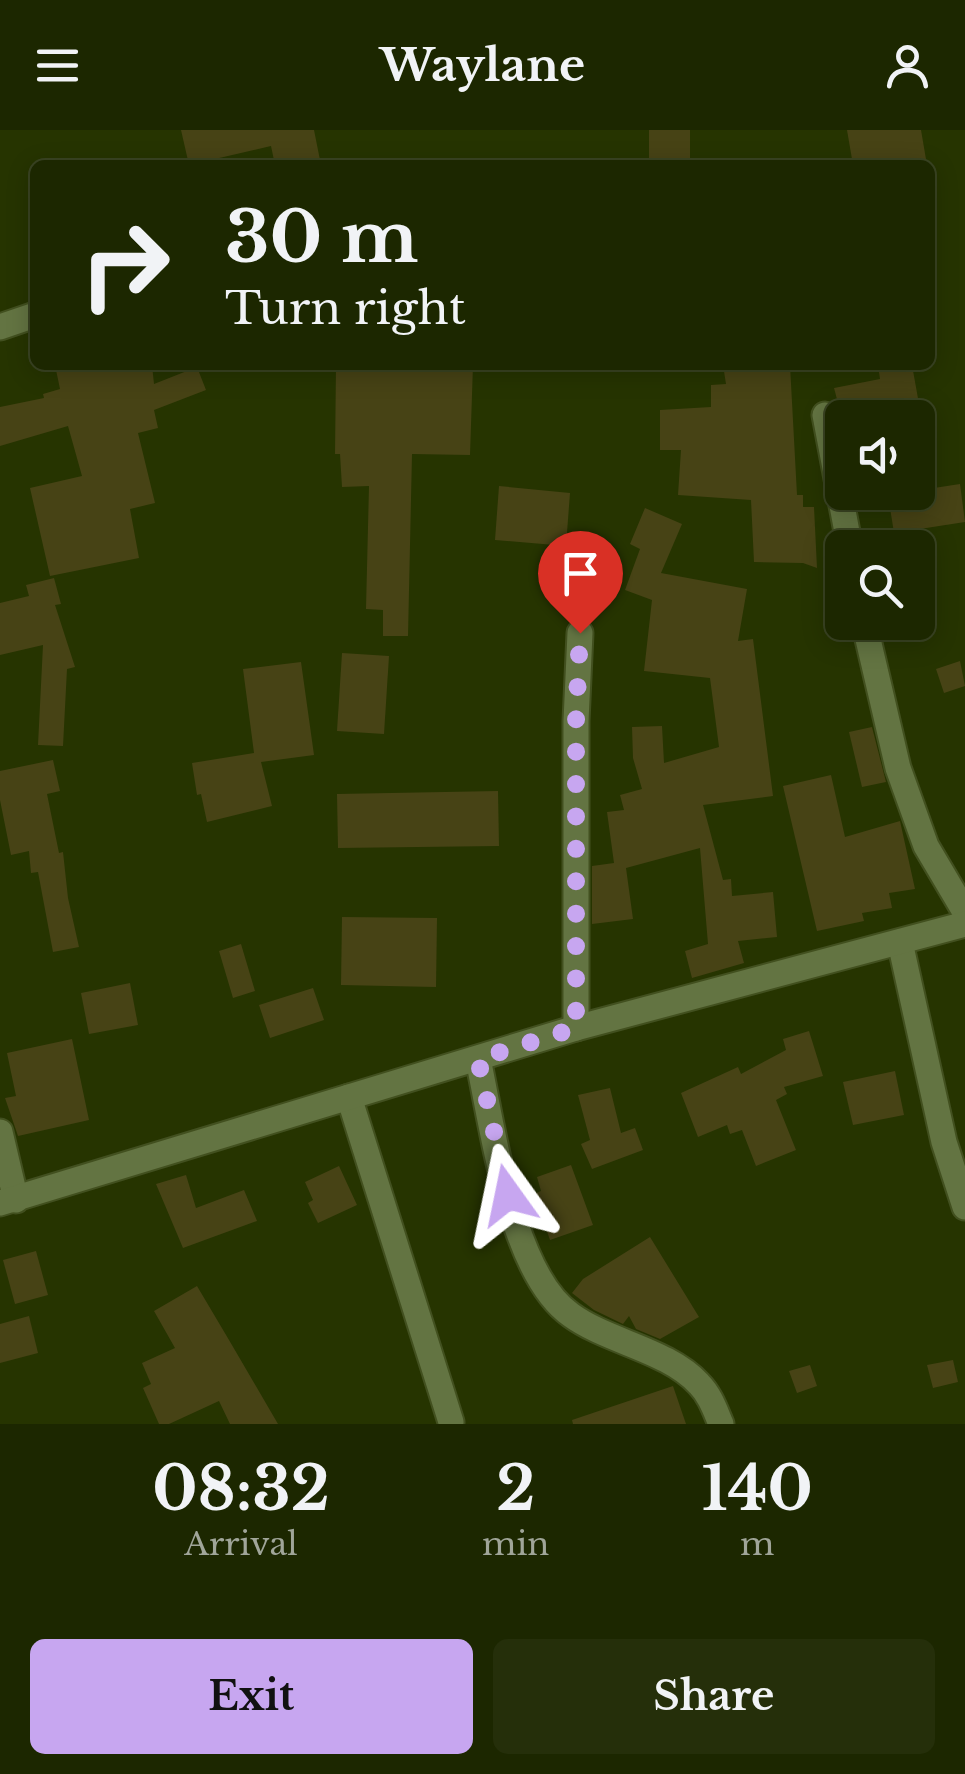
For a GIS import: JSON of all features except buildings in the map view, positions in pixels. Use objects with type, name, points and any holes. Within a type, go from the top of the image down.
[{"type":"street","points":[[0,327],[30,317]]},
{"type":"street","points":[[576,1028],[576,721],[580,633]]},
{"type":"street","points":[[868,640],[898,768],[926,846],[965,912]]},
{"type":"street","points":[[0,1132],[8,1201],[576,1028],[965,924]]},
{"type":"street","points":[[900,942],[944,1142],[965,1207]]},
{"type":"street","points":[[478,1059],[515,1229],[550,1292],[569,1314],[682,1369],[699,1384],[721,1424]]},
{"type":"street","points":[[349,1097],[452,1422]]},
{"type":"route","points":[[508,1195],[478,1059],[576,1028],[576,721],[580,633]]}]
